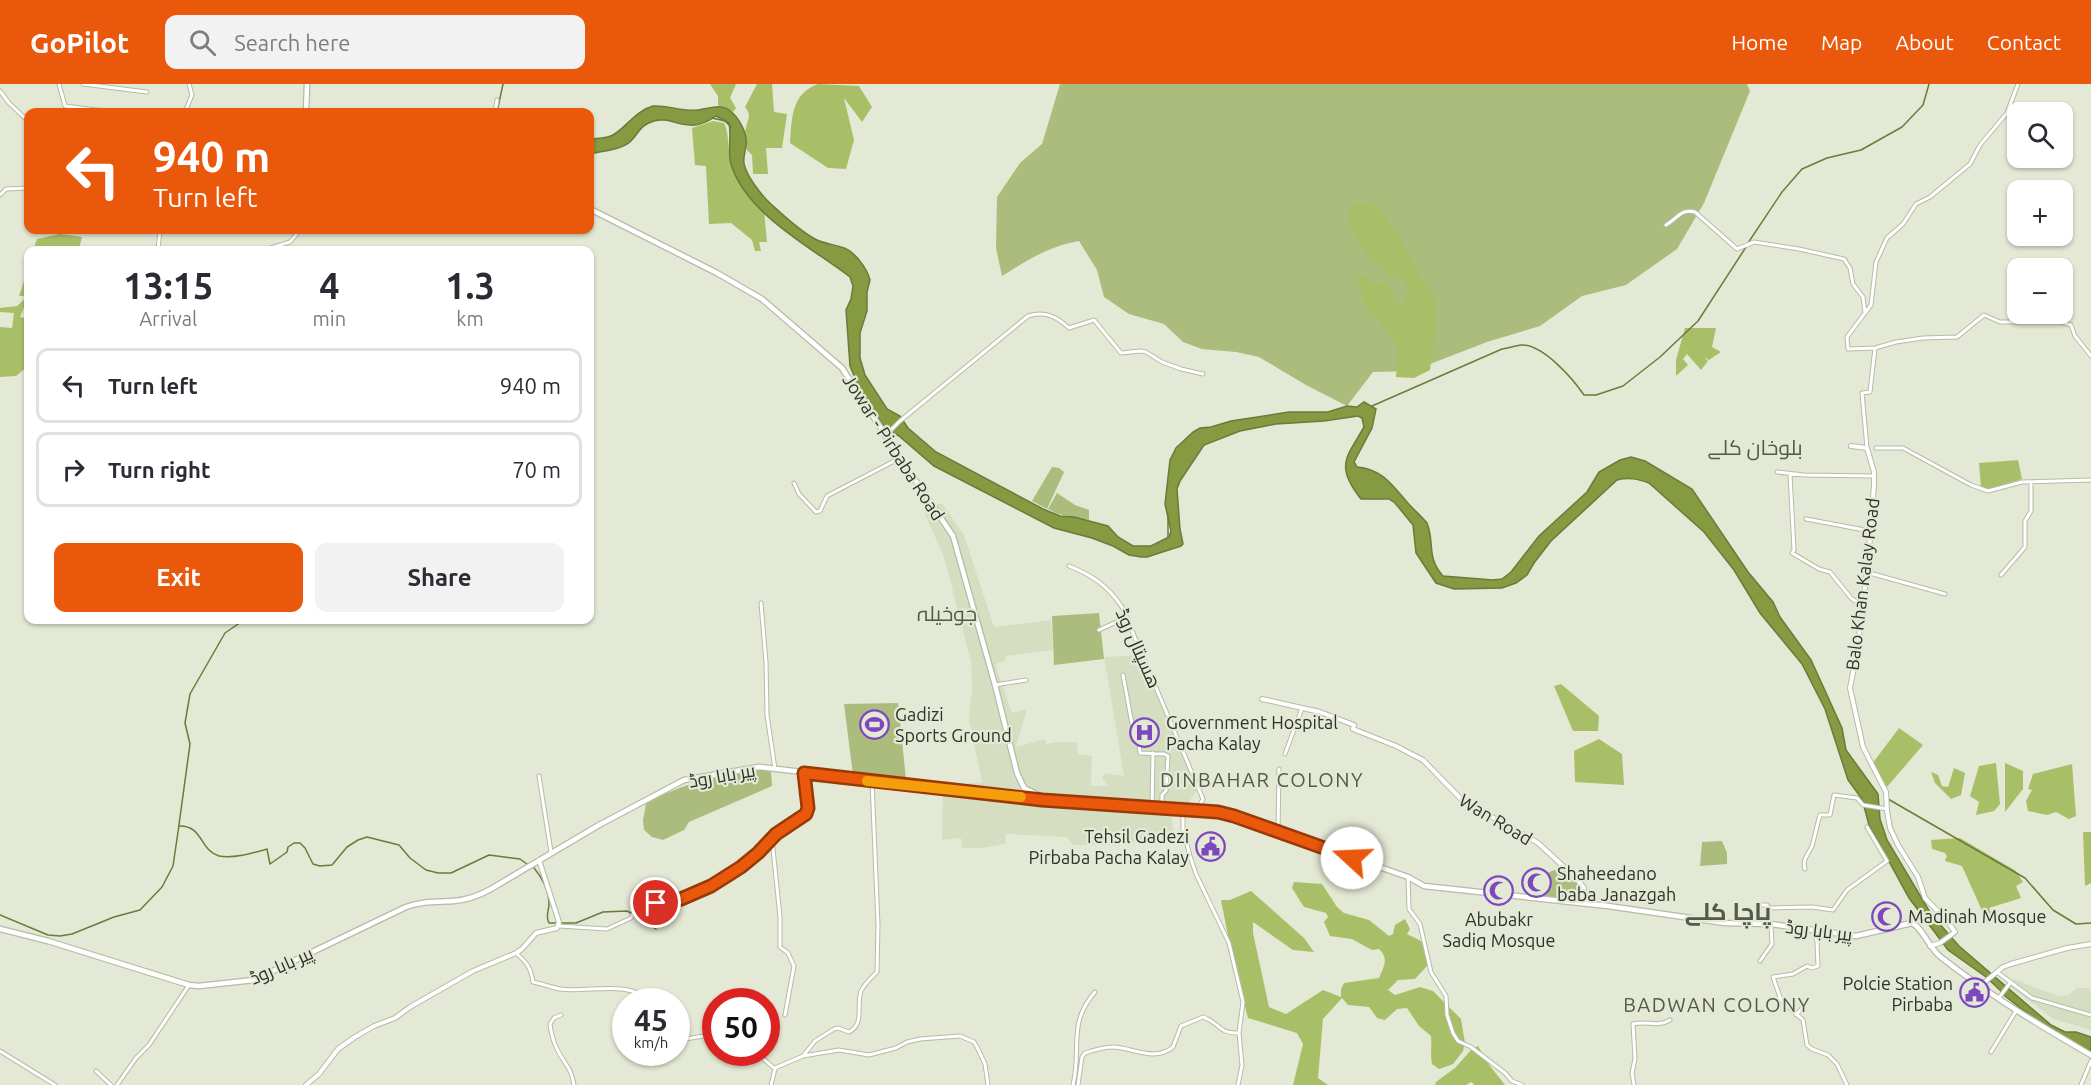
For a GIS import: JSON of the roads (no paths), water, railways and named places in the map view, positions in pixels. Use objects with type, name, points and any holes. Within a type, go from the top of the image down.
[{"type":"main road","points":[[306,108],[307,84]]},
{"type":"main road","name":"Jowar - Pirbaba Road","points":[[594,211],[717,273],[762,299],[842,368],[953,536],[1020,782]]},
{"type":"main road","name":"پیر بابا روڈ","points":[[0,929],[48,941],[189,985],[254,980],[419,902],[454,901],[475,897],[599,825],[684,780],[759,767],[1048,800],[1208,812],[1234,816],[1278,831],[1408,877],[1424,886],[1582,903],[1725,923],[1772,924],[1865,935],[1912,923],[1918,926],[1929,946]]},
{"type":"main road","points":[[1014,796],[1019,791],[1020,782]]},
{"type":"main road","points":[[1020,782],[1024,788],[1048,800]]},
{"type":"main road","points":[[1929,946],[1936,954],[1980,987],[2016,1011],[2091,1054]]},
{"type":"street","points":[[59,84],[65,106],[81,108]]},
{"type":"street","points":[[83,84],[147,92]]},
{"type":"street","points":[[187,108],[192,94],[189,84]]},
{"type":"street","points":[[2018,84],[2007,113],[1980,145],[1970,164],[1930,196],[1916,204],[1903,224],[1887,238],[1876,262],[1871,305],[1847,337],[1848,349],[1875,348],[1923,338],[1957,338],[1984,315],[2000,322],[2061,322],[2071,325],[2075,336],[2091,356]]},
{"type":"street","points":[[0,91],[24,117]]},
{"type":"street","points":[[496,108],[497,100]]},
{"type":"street","points":[[0,195],[6,189],[24,188]]},
{"type":"street","points":[[1666,225],[1678,215],[1690,211],[1695,212],[1737,249],[1754,242],[1799,249],[1844,260],[1850,268],[1853,284],[1863,297],[1865,315]]},
{"type":"street","points":[[277,246],[290,242],[297,234]]},
{"type":"street","points":[[885,436],[900,421],[1028,316],[1037,313],[1045,313],[1060,319],[1069,328],[1094,320],[1121,353],[1146,352],[1156,359],[1181,369],[1203,374]]},
{"type":"street","points":[[1851,446],[1867,448],[1862,393],[1870,392],[1875,348]]},
{"type":"street","name":"Balo Khan Kalay Road","points":[[1867,448],[1872,460],[1874,476],[1857,652],[1850,688],[1863,747],[1886,792],[1890,828],[1918,877],[1924,898],[1955,932],[1940,943],[1929,946]]},
{"type":"street","points":[[1876,448],[1903,448],[1971,485],[1988,491],[2022,482],[2091,480]]},
{"type":"street","points":[[794,483],[798,494],[816,512],[820,511],[827,496],[900,458]]},
{"type":"street","points":[[1777,472],[1874,476]]},
{"type":"street","points":[[1790,474],[1794,549],[1792,553],[1819,569],[1830,572],[1851,598],[1862,606]]},
{"type":"street","points":[[2001,575],[2025,547],[2025,521],[2031,511],[2031,483]]},
{"type":"street","points":[[1806,519],[1870,531]]},
{"type":"street","name":"ھسپتال روڈ","points":[[1070,566],[1090,575],[1114,594],[1127,618],[1203,799],[1198,808],[1208,812]]},
{"type":"street","points":[[1866,572],[1945,594]]},
{"type":"street","points":[[761,603],[766,662],[767,716],[775,769]]},
{"type":"street","points":[[1100,630],[1127,618]]},
{"type":"street","points":[[1123,675],[1132,724],[1138,734],[1139,751],[1168,756],[1166,790],[1162,795],[1162,809]]},
{"type":"street","points":[[995,686],[1026,680]]},
{"type":"street","name":"Wan Road","points":[[1262,699],[1334,717],[1354,725],[1353,729],[1358,732],[1396,746],[1423,760],[1451,791],[1470,807],[1538,843],[1584,888],[1582,903]]},
{"type":"street","points":[[1285,754],[1302,708]]},
{"type":"street","points":[[1152,808],[1153,753]]},
{"type":"street","points":[[1278,831],[1279,769]]},
{"type":"street","points":[[306,1085],[319,1074],[339,1049],[355,1037],[395,1018],[473,971],[516,953],[536,933],[557,928],[559,925],[607,929],[631,918],[634,912],[656,903],[681,899],[711,886],[741,867],[789,824],[806,814],[808,808],[804,773]]},
{"type":"street","points":[[539,776],[551,854]]},
{"type":"street","points":[[803,1056],[822,1035],[838,1028],[849,1032],[856,1026],[860,993],[867,981],[877,972],[872,781]]},
{"type":"street","points":[[1152,789],[1162,795]]},
{"type":"street","points":[[1805,869],[1804,863],[1811,848],[1820,815],[1830,815],[1834,795],[1857,798],[1863,805],[1887,808]]},
{"type":"street","points":[[1183,810],[1184,832],[1196,874],[1229,943],[1243,1002],[1239,1033],[1242,1065],[1238,1085]]},
{"type":"street","points":[[1745,924],[1746,918],[1755,916],[1755,912],[1759,911],[1759,905],[1767,905],[1769,908],[1812,907],[1833,910],[1847,890],[1887,861],[1867,827]]},
{"type":"street","points":[[772,839],[780,917],[780,947],[788,952],[794,966],[785,1015]]},
{"type":"street","points":[[539,860],[559,925]]},
{"type":"street","points":[[1408,877],[1409,909],[1420,924],[1431,972],[1446,996],[1447,1015],[1453,1033],[1458,1041],[1471,1047],[1512,1081],[1522,1085]]},
{"type":"street","points":[[1760,961],[1772,944],[1772,924]]},
{"type":"street","points":[[1814,929],[1818,966],[1812,968],[1807,966],[1793,974],[1773,978],[1780,1000],[1803,1020],[1807,1045],[1828,1055],[1837,1064],[1847,1085]]},
{"type":"street","points":[[1980,987],[2003,967],[2020,960],[2091,944]]},
{"type":"street","points":[[516,953],[527,963],[532,972],[532,982],[561,989],[612,990]]},
{"type":"street","points":[[1995,973],[2039,1001],[2091,1015]]},
{"type":"street","points":[[1998,999],[2010,983]]},
{"type":"street","points":[[117,1085],[136,1058],[149,1045],[189,985]]},
{"type":"street","points":[[1076,1085],[1079,1016],[1085,1003],[1095,992]]},
{"type":"street","points":[[1796,1015],[1804,1006]]},
{"type":"street","points":[[1991,1052],[2016,1011]]},
{"type":"street","points":[[561,1015],[554,1018],[550,1024],[552,1038],[557,1051],[571,1069],[574,1085]]},
{"type":"street","points":[[1076,1085],[1082,1057],[1085,1053],[1115,1047],[1146,1055],[1165,1051],[1173,1047],[1181,1026],[1203,1017],[1214,1023],[1221,1031],[1239,1033]]},
{"type":"street","points":[[1634,1085],[1632,1073],[1635,1059],[1633,1024],[1640,1022],[1658,1025],[1670,1020]]},
{"type":"street","points":[[775,1068],[803,1056],[840,1050],[869,1055],[920,1039],[960,1036],[974,1042],[977,1047],[985,1064],[988,1085]]},
{"type":"street","points":[[0,1051],[55,1085]]},
{"type":"street","points":[[2081,1085],[2091,1062]]},
{"type":"street","points":[[771,1085],[775,1068]]},
{"type":"street","points":[[96,1071],[111,1085]]},
{"type":"waterway","points":[[498,108],[503,84]]},
{"type":"waterway","points":[[1748,243],[1782,192],[1802,169],[1827,158],[1861,150],[1902,127],[1923,105],[1929,84]]},
{"type":"waterway","points":[[712,118],[725,121],[731,127]]},
{"type":"waterway","points":[[1372,406],[1502,349],[1521,345],[1530,346],[1548,356],[1573,380],[1584,395],[1596,395],[1623,386],[1660,357],[1698,321],[1746,247]]},
{"type":"waterway","points":[[1168,515],[1168,537]]},
{"type":"waterway","points":[[0,915],[48,935],[72,934],[114,917],[140,910],[162,887],[173,866],[178,832],[190,744],[185,723],[190,694],[225,633],[238,624]]},
{"type":"waterway","points":[[1888,799],[2025,878],[2053,910],[2076,924],[2091,923]]},
{"type":"waterway","points":[[179,826],[193,830],[208,849],[219,856],[237,856],[267,849],[270,864],[287,852],[288,847],[294,843],[300,843],[313,864],[332,865],[347,847],[367,837],[399,845],[410,858],[426,870],[438,873],[451,873],[489,855],[520,859],[527,864]]},
{"type":"waterway","points":[[534,868],[548,894],[547,918],[549,923],[576,923],[603,912],[627,911],[656,929]]},
{"type":"place","name":"Gadizi Sports Ground","points":[[874,724]]},
{"type":"place","name":"Government Hospital Pacha Kalay","points":[[1145,732]]},
{"type":"place","name":"Tehsil Gadezi Pirbaba Pacha Kalay","points":[[1210,846]]},
{"type":"place","name":"Shaheedano baba Janazgah","points":[[1536,883]]},
{"type":"place","name":"Abubakr Sadiq Mosque","points":[[1499,890]]},
{"type":"place","name":"Madinah Mosque","points":[[1887,916]]},
{"type":"place","name":"Polcie Station Pirbaba","points":[[1974,993]]},
{"type":"district","name":"بلوخان كلے","points":[[1755,447]]},
{"type":"district","name":"جوخیلہ","points":[[947,613]]},
{"type":"district","name":"DINBAHAR COLONY","points":[[1262,779]]},
{"type":"district","name":"پاچا کلے","points":[[1728,911]]},
{"type":"district","name":"BADWAN COLONY","points":[[1717,1004]]}]
